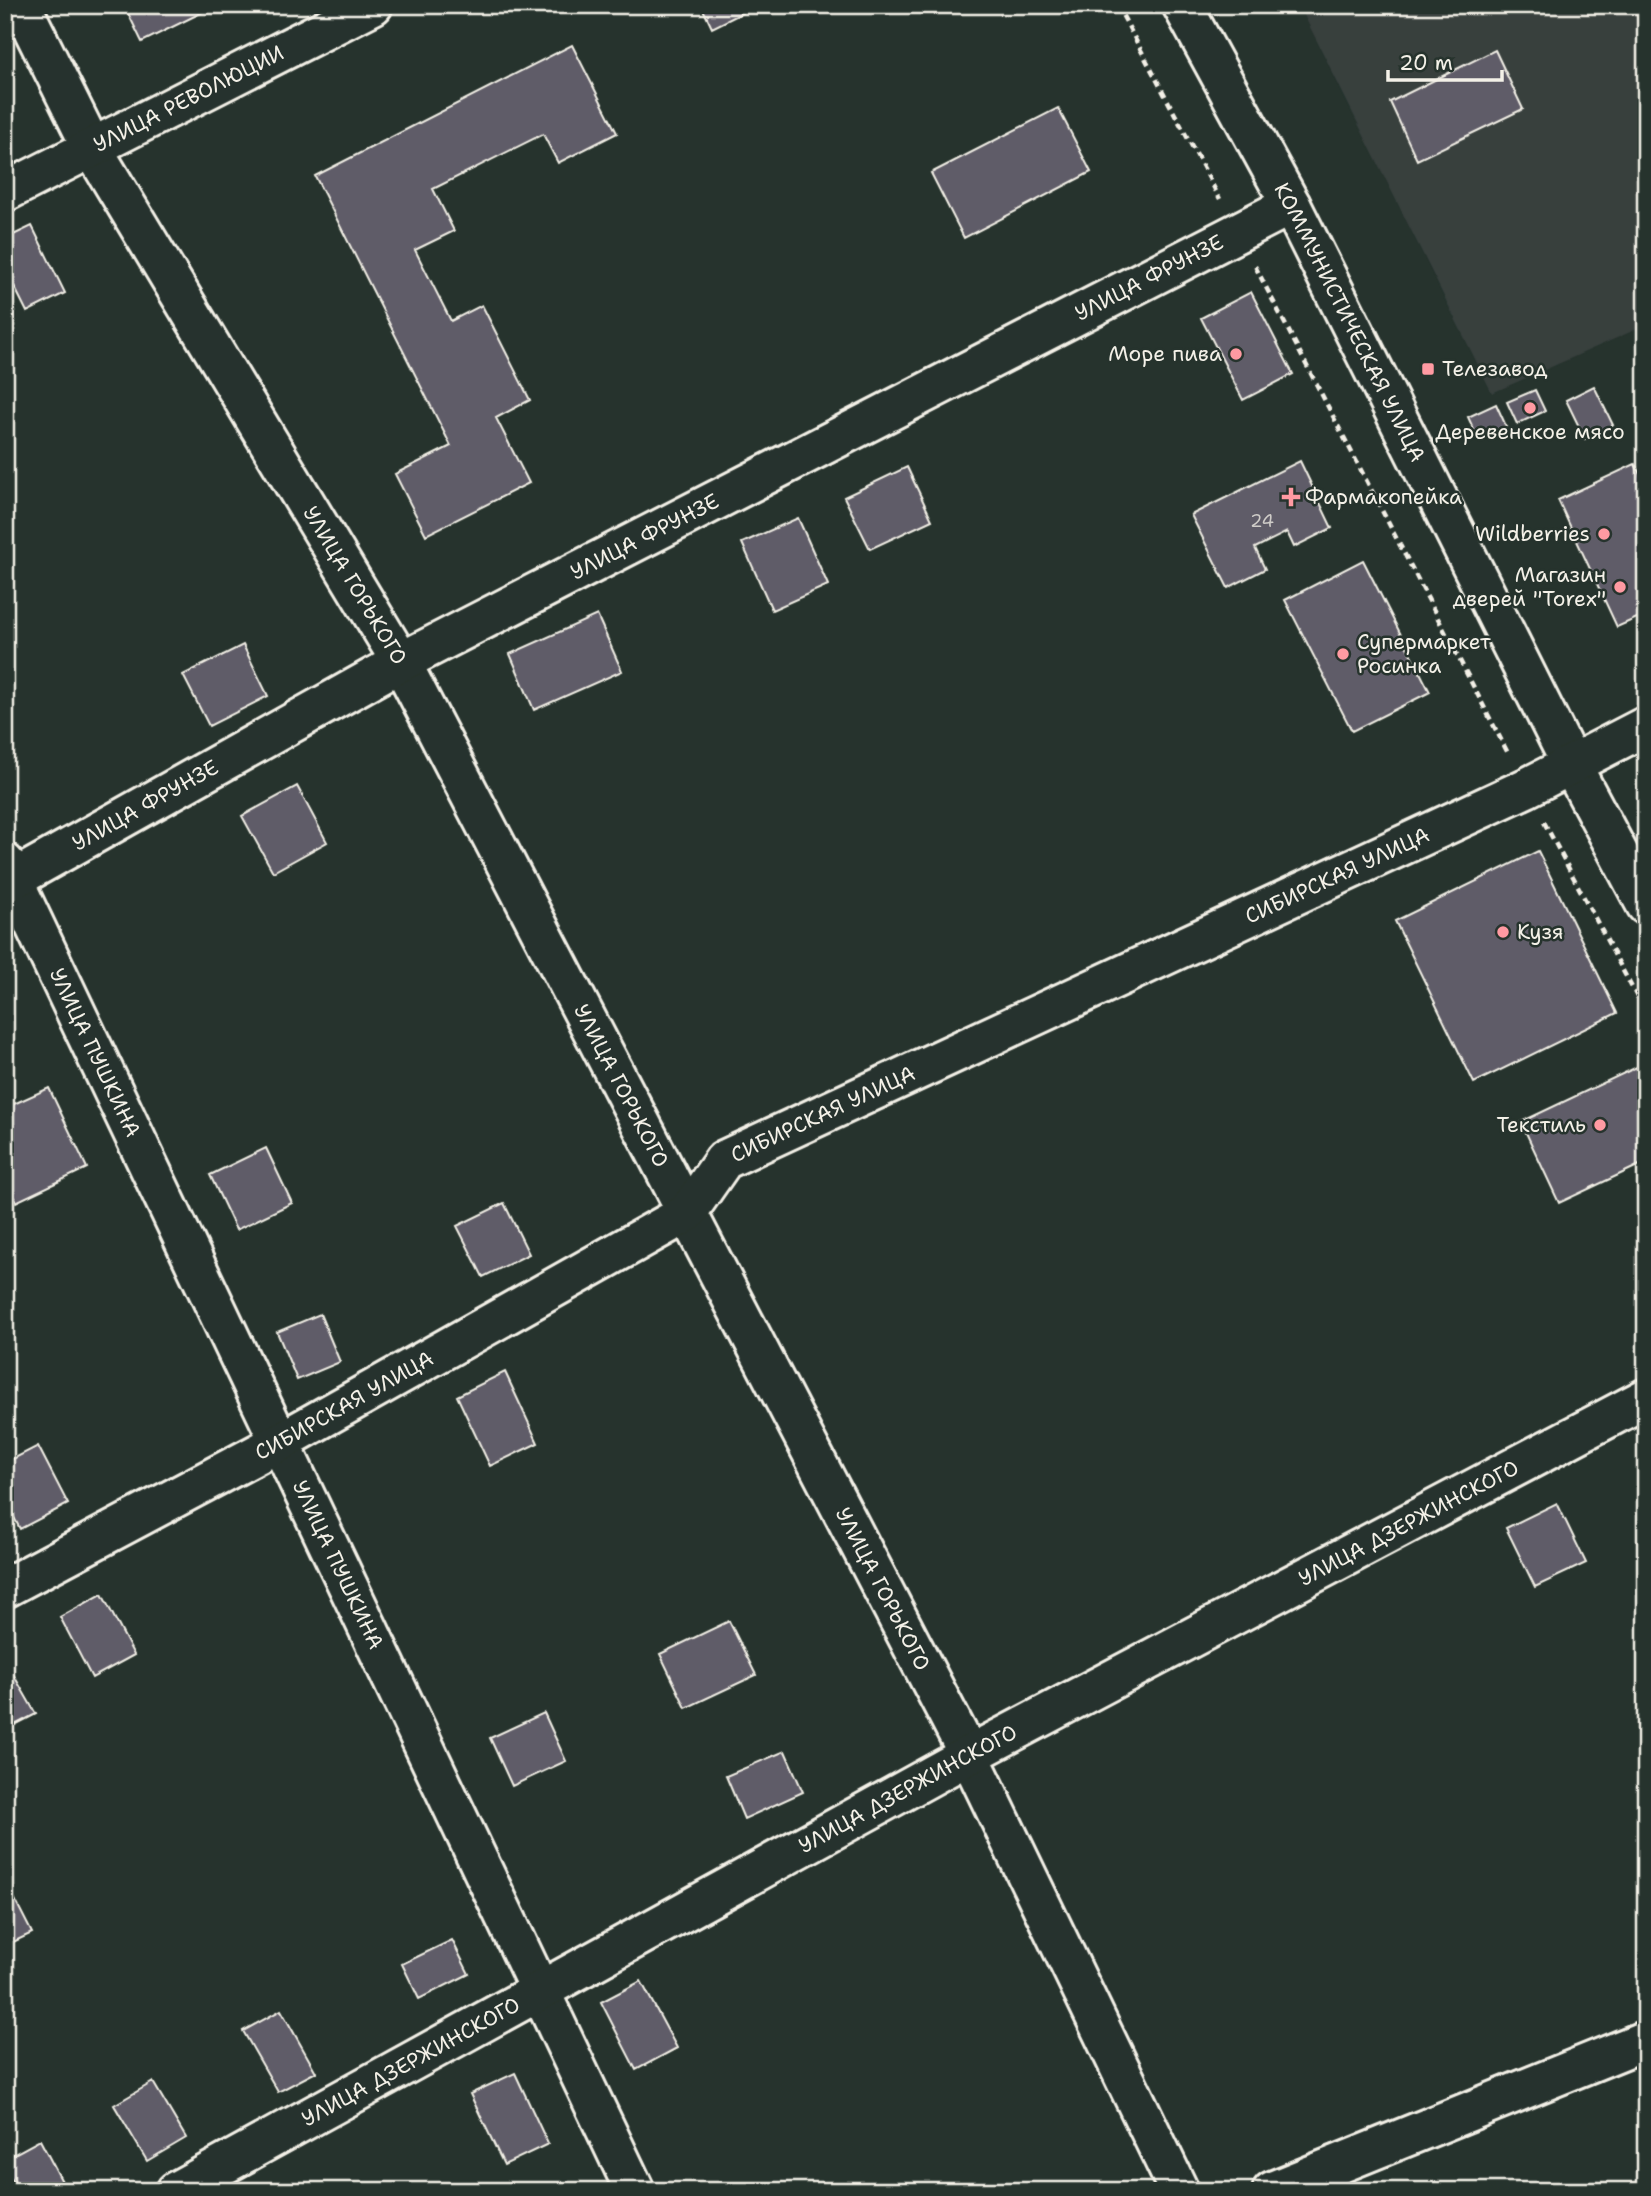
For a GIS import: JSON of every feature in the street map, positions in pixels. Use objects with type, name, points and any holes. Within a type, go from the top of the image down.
[{"type":"street","name":"УЛИЦА ГОРЬКОГО","points":[[21,5],[92,148],[401,662],[969,1755],[1179,2191]]},
{"type":"street","name":"УЛИЦА РЕВОЛЮЦИИ","points":[[5,192],[373,5]]},
{"type":"street","name":"КОММУНИСТИЧЕСКАЯ УЛИЦА","points":[[1182,5],[1291,205],[1572,766],[1646,905]]},
{"type":"street","name":"УЛИЦА ФРУНЗЕ","points":[[8,876],[401,662],[1291,205]]},
{"type":"street","name":"СИБИРСКАЯ УЛИЦА","points":[[5,1588],[280,1442],[687,1213],[724,1160],[1526,788],[1646,726]]},
{"type":"street","name":"УЛИЦА ПУШКИНА","points":[[8,876],[635,2191]]},
{"type":"street","name":"УЛИЦА ДЗЕРЖИНСКОГО","points":[[176,2191],[969,1755],[1646,1398]]},
{"type":"street","points":[[1272,2191],[1646,2040]]},
{"type":"path","points":[[1117,5],[1646,1014]]},
{"type":"shaded area","points":[[1299,5],[1646,5],[1646,325],[1492,393]]},
{"type":"building","points":[[124,5],[217,5],[142,42]]},
{"type":"building","points":[[701,5],[758,5],[712,28]]},
{"type":"building","points":[[572,45],[617,133],[558,163],[543,134],[433,189],[454,231],[415,250],[451,321],[482,305],[530,400],[496,418],[529,483],[426,535],[395,474],[451,446],[315,176]]},
{"type":"building","points":[[1495,50],[1523,109],[1417,160],[1390,102]]},
{"type":"building","points":[[1058,108],[1091,172],[964,238],[931,173]]},
{"type":"building","points":[[32,226],[65,293],[27,312],[5,268],[5,239]]},
{"type":"building","points":[[1251,292],[1293,374],[1243,400],[1201,318]]},
{"type":"building","points":[[1594,386],[1613,425],[1585,439],[1566,400]]},
{"type":"building","points":[[1535,390],[1545,411],[1517,424],[1507,402]]},
{"type":"building","points":[[1496,404],[1506,426],[1478,439],[1468,417]]},
{"type":"building","points":[[1300,461],[1332,528],[1294,547],[1287,532],[1255,548],[1265,569],[1228,588],[1191,515]]},
{"type":"building","points":[[1635,464],[1646,487],[1646,614],[1617,627],[1558,500]]},
{"type":"building","points":[[907,467],[932,520],[870,549],[844,497]]},
{"type":"building","points":[[798,518],[828,585],[772,610],[742,543]]},
{"type":"building","points":[[1363,560],[1430,692],[1352,731],[1285,600]]},
{"type":"building","points":[[597,615],[622,671],[534,710],[510,654]]},
{"type":"building","points":[[243,645],[268,696],[209,726],[183,675]]},
{"type":"building","points":[[297,786],[327,842],[273,872],[242,816]]},
{"type":"building","points":[[1538,851],[1617,1013],[1474,1083],[1395,921]]},
{"type":"building","points":[[1641,1065],[1646,1075],[1646,1162],[1559,1203],[1521,1122]]},
{"type":"building","points":[[49,1088],[87,1168],[16,1202],[5,1180],[5,1108]]},
{"type":"building","points":[[266,1148],[292,1203],[236,1230],[210,1175]]},
{"type":"building","points":[[504,1203],[529,1254],[483,1277],[457,1226]]},
{"type":"building","points":[[320,1314],[340,1362],[297,1380],[277,1332]]},
{"type":"building","points":[[505,1372],[538,1443],[490,1466],[457,1396]]},
{"type":"building","points":[[38,1446],[68,1504],[20,1529],[5,1500],[5,1463]]},
{"type":"building","points":[[1557,1503],[1586,1563],[1535,1587],[1506,1528]]},
{"type":"building","points":[[102,1594],[134,1655],[92,1678],[60,1617]]},
{"type":"building","points":[[729,1621],[756,1675],[686,1708],[660,1654]]},
{"type":"building","points":[[5,1660],[36,1714],[5,1730]]},
{"type":"building","points":[[544,1713],[566,1761],[512,1786],[490,1738]]},
{"type":"building","points":[[785,1751],[803,1792],[744,1819],[726,1776]]},
{"type":"building","points":[[5,1880],[32,1933],[5,1946]]},
{"type":"building","points":[[452,1940],[469,1974],[419,1999],[402,1964]]},
{"type":"building","points":[[641,1981],[677,2048],[636,2070],[601,2002]]},
{"type":"building","points":[[281,2010],[316,2072],[278,2092],[243,2031]]},
{"type":"building","points":[[515,2073],[548,2144],[504,2165],[470,2094]]},
{"type":"building","points":[[153,2082],[186,2138],[147,2161],[114,2105]]},
{"type":"building","points":[[40,2140],[67,2191],[18,2191],[5,2167],[5,2159]]},
{"type":"place","name":"Море пива","points":[[1236,354]]},
{"type":"place","name":"Телезавод","points":[[1428,369]]},
{"type":"place","name":"Деревенское мясо","points":[[1530,408]]},
{"type":"place","name":"Фармакопейка","points":[[1291,497]]},
{"type":"place","name":"Wildberries","points":[[1604,534]]},
{"type":"place","name":"Магазин дверей \"Torex\"","points":[[1620,587]]},
{"type":"place","name":"Супермаркет Росинка","points":[[1343,654]]},
{"type":"place","name":"Кузя","points":[[1503,932]]},
{"type":"place","name":"Текстиль","points":[[1600,1125]]}]
